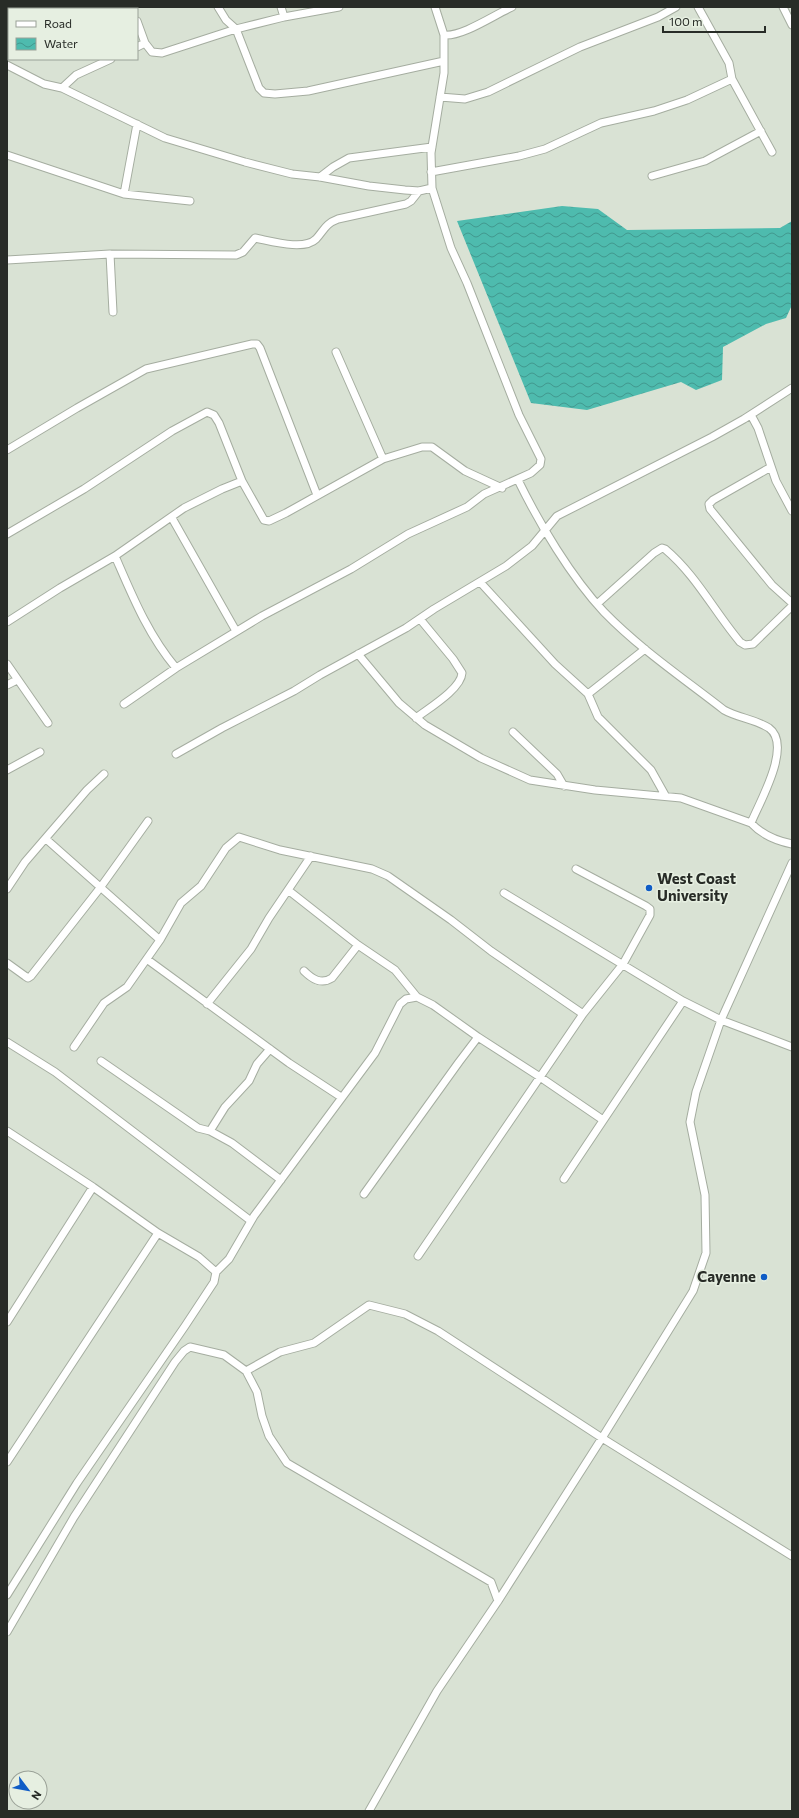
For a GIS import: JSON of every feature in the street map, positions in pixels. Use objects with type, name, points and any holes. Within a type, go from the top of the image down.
[{"type":"street","points":[[218,7],[226,20],[236,29],[259,88],[264,93],[275,94],[308,91],[444,61]]},
{"type":"street","points":[[281,7],[284,17]]},
{"type":"street","points":[[138,25],[145,43],[152,52],[162,53],[236,29],[284,17],[340,7]]},
{"type":"street","points":[[124,704],[176,668],[236,631],[351,568],[408,534],[467,507],[484,494],[502,488],[518,480],[536,470],[540,465],[541,458],[519,415],[467,283],[451,248],[432,188],[432,147],[444,61],[444,35],[436,7]]},
{"type":"street","points":[[444,35],[452,36],[512,7]]},
{"type":"street","points":[[440,97],[464,99],[488,92],[580,47],[658,17],[676,7]]},
{"type":"street","points":[[698,7],[729,63],[732,79],[772,152]]},
{"type":"street","points":[[784,7],[792,25]]},
{"type":"street","points":[[138,46],[145,43]]},
{"type":"street","points":[[62,88],[76,75],[109,60]]},
{"type":"street","points":[[7,65],[44,84],[62,88],[165,138],[245,162],[292,174],[320,177],[369,186],[419,191],[432,188]]},
{"type":"street","points":[[432,172],[519,156],[545,149],[601,123],[687,100],[732,79]]},
{"type":"street","points":[[124,194],[137,124]]},
{"type":"street","points":[[652,176],[705,161],[761,132]]},
{"type":"street","points":[[320,177],[333,167],[349,158],[432,147]]},
{"type":"street","points":[[7,155],[124,194],[190,201]]},
{"type":"street","points":[[7,260],[110,254],[236,255],[243,252],[256,238],[303,245],[311,243],[329,222],[406,204],[411,201],[419,191]]},
{"type":"street","points":[[110,254],[113,312]]},
{"type":"street","points":[[7,450],[146,369],[257,344],[260,348],[317,495]]},
{"type":"street","points":[[336,352],[383,459]]},
{"type":"street","points":[[176,754],[222,728],[294,691],[406,628],[506,566],[532,546],[557,516],[712,437],[751,415],[792,388]]},
{"type":"street","points":[[7,534],[102,478],[172,431],[207,412],[214,415],[219,423],[242,481],[264,520],[269,521],[286,513],[383,459],[422,446],[432,447],[465,471],[502,488]]},
{"type":"street","points":[[751,415],[758,428],[776,480],[792,512]]},
{"type":"street","points":[[771,467],[712,500],[709,504],[710,510],[772,585],[792,603]]},
{"type":"street","points":[[518,480],[545,530],[564,560],[597,604],[646,649],[724,710],[762,724],[771,730],[775,735],[778,751],[776,762],[751,823]]},
{"type":"street","points":[[7,622],[60,588],[115,556],[161,523],[172,518],[200,500],[242,481]]},
{"type":"street","points":[[172,518],[236,631]]},
{"type":"street","points":[[597,604],[654,553],[662,548],[687,569],[706,595],[715,612],[740,642],[745,645],[753,644],[792,606]]},
{"type":"street","points":[[115,556],[133,598],[154,636],[176,668]]},
{"type":"street","points":[[480,582],[555,664],[588,694],[598,717],[651,770],[665,795]]},
{"type":"street","points":[[416,718],[454,688],[460,681],[462,673],[453,659],[420,619]]},
{"type":"street","points":[[588,694],[646,649]]},
{"type":"street","points":[[358,654],[399,703],[416,718],[438,734],[481,758],[530,780],[564,786],[665,795],[681,798],[751,823],[760,832],[792,844]]},
{"type":"street","points":[[7,664],[48,723]]},
{"type":"street","points":[[7,685],[17,680]]},
{"type":"street","points":[[512,732],[557,774],[564,786]]},
{"type":"street","points":[[7,770],[40,752]]},
{"type":"street","points":[[7,888],[25,862],[46,840],[78,800],[104,774]]},
{"type":"street","points":[[7,962],[28,978],[31,976],[100,888],[148,821]]},
{"type":"street","points":[[74,1047],[104,1003],[127,988],[148,960],[181,903],[201,886],[226,848],[232,841],[239,837],[274,848],[372,869],[388,876],[451,920],[491,951],[583,1014]]},
{"type":"street","points":[[46,840],[160,940]]},
{"type":"street","points":[[207,1004],[252,949],[269,918],[311,856]]},
{"type":"street","points":[[369,1811],[438,1691],[498,1601],[602,1438],[693,1291],[706,1253],[705,1195],[690,1122],[696,1092],[721,1020],[792,863]]},
{"type":"street","points":[[418,1256],[583,1014],[623,964],[650,914],[650,909],[576,869]]},
{"type":"street","points":[[288,890],[358,945],[395,970],[417,997],[433,1005],[478,1037],[603,1120]]},
{"type":"street","points":[[504,893],[683,1001],[721,1020],[792,1047]]},
{"type":"street","points":[[304,971],[311,978],[320,982],[327,982],[332,978],[358,945]]},
{"type":"street","points":[[148,960],[270,1049],[341,1097]]},
{"type":"street","points":[[7,1595],[77,1483],[214,1282],[216,1272],[229,1259],[251,1221],[280,1180],[375,1053],[400,1004],[406,999],[417,997]]},
{"type":"street","points":[[564,1179],[683,1001]]},
{"type":"street","points":[[364,1194],[478,1037]]},
{"type":"street","points":[[7,1042],[55,1072],[251,1221]]},
{"type":"street","points":[[210,1131],[225,1107],[249,1080],[257,1064],[270,1049]]},
{"type":"street","points":[[100,1061],[198,1128],[210,1131],[232,1143],[280,1180]]},
{"type":"street","points":[[7,1131],[158,1233],[199,1257],[216,1272]]},
{"type":"street","points":[[7,1322],[93,1188]]},
{"type":"street","points":[[7,1462],[158,1233]]},
{"type":"street","points":[[246,1372],[280,1352],[314,1343],[369,1305],[405,1314],[438,1331],[602,1438],[792,1556]]},
{"type":"street","points":[[7,1632],[74,1517],[184,1351],[190,1347],[224,1355],[246,1372],[258,1392],[262,1416],[269,1436],[288,1463],[491,1582],[498,1601]]},
{"type":"water","points":[[562,206],[598,209],[627,230],[780,228],[792,221],[792,305],[786,318],[766,324],[723,347],[722,380],[696,390],[681,382],[587,410],[531,403],[457,221]]},
{"type":"place","name":"West Coast University","points":[[649,888]]},
{"type":"place","name":"Cayenne","points":[[764,1277]]}]
